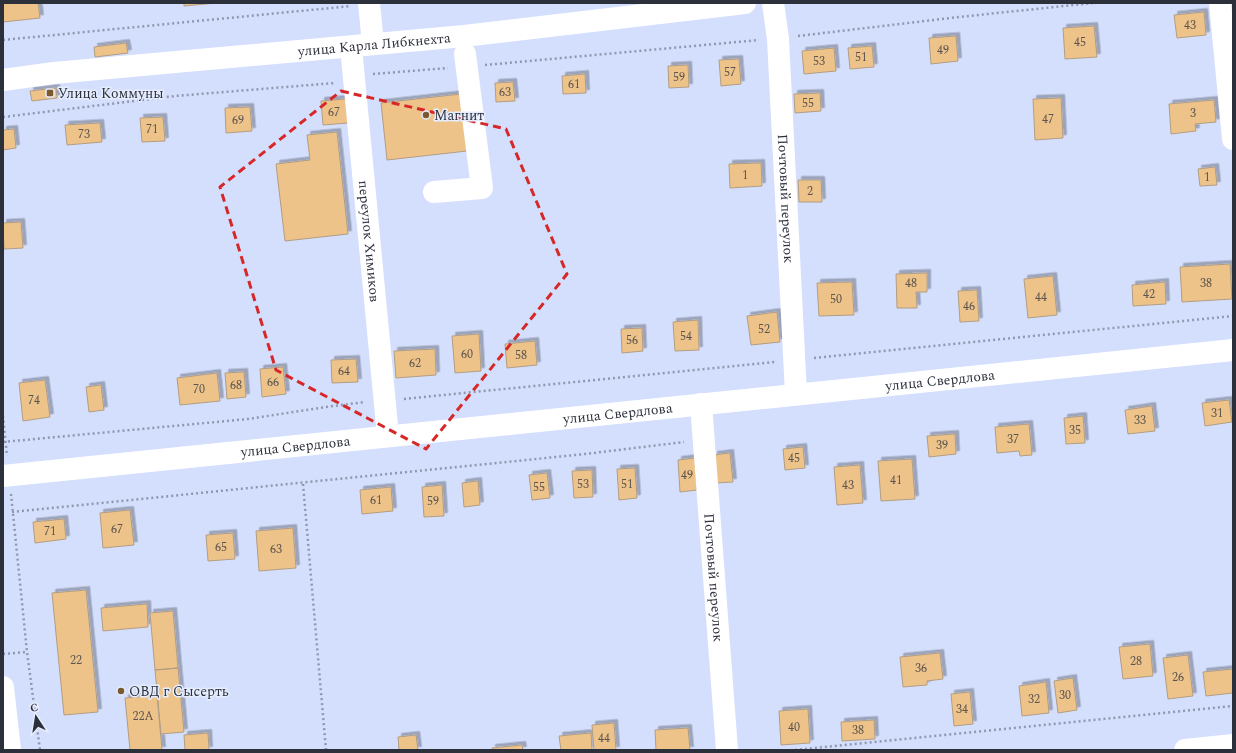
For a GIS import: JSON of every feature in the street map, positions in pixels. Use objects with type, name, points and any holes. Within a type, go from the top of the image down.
[{"type":"street","name":"улица Карла Либкнехта","points":[[3,80],[54,73],[464,36],[745,3]]},
{"type":"street","name":"Почтовый переулок","points":[[773,3],[778,39],[796,394]]},
{"type":"street","points":[[1220,3],[1233,139]]},
{"type":"street","points":[[369,4],[373,44]]},
{"type":"street","name":"переулок Химиков","points":[[351,47],[388,436]]},
{"type":"street","points":[[434,192],[482,188],[466,60]]},
{"type":"street","name":"улица Свердлова","points":[[6,476],[1233,350]]},
{"type":"street","name":"Почтовый переулок","points":[[701,404],[727,750]]},
{"type":"street","points":[[3,687],[10,750]]},
{"type":"street","points":[[1185,750],[1233,745]]},
{"type":"path","points":[[3,118],[175,96],[353,79],[466,60],[778,39],[959,17],[1093,3]]},
{"type":"path","points":[[3,40],[369,4]]},
{"type":"path","points":[[4,443],[248,419],[333,406],[385,400]]},
{"type":"path","points":[[3,416],[6,476],[12,512],[27,652],[40,750]]},
{"type":"path","points":[[12,512],[302,484],[585,454],[704,439]]},
{"type":"path","points":[[302,484],[326,750]]},
{"type":"path","points":[[3,654],[27,652]]},
{"type":"path","points":[[795,750],[1233,706]]},
{"type":"highlighted area","points":[[341,91],[506,129],[567,274],[426,449],[276,370],[220,187]]},
{"type":"building","points":[[3,3],[38,3],[40,18],[3,22]]},
{"type":"building","points":[[184,3],[216,3],[184,6]]},
{"type":"building","points":[[1204,12],[1206,35],[1177,38],[1174,15]]},
{"type":"building","points":[[1094,26],[1097,57],[1065,59],[1063,28]]},
{"type":"building","points":[[956,36],[958,61],[931,64],[929,38]]},
{"type":"building","points":[[126,43],[128,53],[95,57],[94,47]]},
{"type":"building","points":[[872,46],[874,67],[850,69],[848,48]]},
{"type":"building","points":[[834,48],[836,71],[804,74],[802,51]]},
{"type":"building","points":[[739,59],[741,84],[721,86],[719,60]]},
{"type":"building","points":[[688,65],[689,87],[669,88],[668,66]]},
{"type":"building","points":[[585,74],[586,93],[563,94],[562,76]]},
{"type":"building","points":[[513,82],[515,101],[496,102],[495,83]]},
{"type":"building","points":[[56,88],[57,98],[32,101],[30,91]]},
{"type":"building","points":[[820,93],[821,111],[795,113],[794,94]]},
{"type":"building","points":[[461,94],[467,151],[387,160],[381,103]]},
{"type":"building","points":[[1061,98],[1063,138],[1035,140],[1033,99]]},
{"type":"building","points":[[346,99],[348,123],[323,125],[321,101]]},
{"type":"building","points":[[1214,100],[1216,122],[1195,124],[1196,131],[1171,134],[1169,104]]},
{"type":"building","points":[[250,107],[252,131],[226,133],[225,108]]},
{"type":"building","points":[[163,117],[165,141],[142,142],[140,118]]},
{"type":"building","points":[[100,123],[102,142],[67,145],[65,125]]},
{"type":"building","points":[[14,129],[16,148],[3,150],[3,130]]},
{"type":"building","points":[[337,132],[348,234],[285,241],[276,164],[310,160],[307,135]]},
{"type":"building","points":[[761,163],[762,186],[730,188],[729,164]]},
{"type":"building","points":[[1215,167],[1217,185],[1200,186],[1198,169]]},
{"type":"building","points":[[798,180],[821,180],[822,202],[799,202]]},
{"type":"building","points":[[21,222],[23,248],[4,249],[3,223]]},
{"type":"building","points":[[1230,264],[1232,299],[1182,302],[1180,267]]},
{"type":"building","points":[[927,273],[927,292],[916,292],[917,308],[897,308],[896,274]]},
{"type":"building","points":[[1053,276],[1057,315],[1028,318],[1024,279]]},
{"type":"building","points":[[852,282],[854,315],[819,316],[817,283]]},
{"type":"building","points":[[1165,282],[1166,304],[1133,306],[1132,285]]},
{"type":"building","points":[[977,290],[979,321],[960,322],[958,291]]},
{"type":"building","points":[[777,312],[780,342],[751,345],[747,316]]},
{"type":"building","points":[[698,320],[699,350],[675,351],[673,322]]},
{"type":"building","points":[[642,328],[643,351],[622,353],[621,329]]},
{"type":"building","points":[[479,334],[481,371],[455,373],[452,336]]},
{"type":"building","points":[[535,341],[537,365],[507,368],[505,344]]},
{"type":"building","points":[[435,349],[436,375],[396,378],[394,351]]},
{"type":"building","points":[[356,359],[358,382],[332,383],[331,360]]},
{"type":"building","points":[[283,367],[286,394],[262,397],[260,369]]},
{"type":"building","points":[[244,372],[246,397],[227,399],[225,373]]},
{"type":"building","points":[[217,373],[220,401],[180,405],[177,378]]},
{"type":"building","points":[[45,380],[50,417],[23,421],[19,383]]},
{"type":"building","points":[[101,385],[104,410],[89,412],[86,387]]},
{"type":"building","points":[[1229,400],[1232,422],[1205,426],[1202,403]]},
{"type":"building","points":[[1152,406],[1155,431],[1128,434],[1125,410]]},
{"type":"building","points":[[1083,416],[1085,443],[1066,444],[1064,418]]},
{"type":"building","points":[[1029,424],[1032,455],[1020,456],[1019,451],[997,453],[995,427]]},
{"type":"building","points":[[955,434],[956,454],[929,457],[927,436]]},
{"type":"building","points":[[803,447],[805,468],[785,470],[783,449]]},
{"type":"building","points":[[730,453],[733,482],[716,483],[714,455]]},
{"type":"building","points":[[695,458],[697,490],[680,492],[678,460]]},
{"type":"building","points":[[912,459],[915,499],[881,501],[878,461]]},
{"type":"building","points":[[860,465],[863,503],[837,505],[834,467]]},
{"type":"building","points":[[635,468],[637,498],[619,500],[617,469]]},
{"type":"building","points":[[592,470],[593,497],[574,498],[572,471]]},
{"type":"building","points":[[547,473],[550,498],[532,500],[529,475]]},
{"type":"building","points":[[478,481],[480,505],[464,507],[462,483]]},
{"type":"building","points":[[442,485],[444,516],[424,517],[422,487]]},
{"type":"building","points":[[391,487],[393,511],[362,514],[360,490]]},
{"type":"building","points":[[130,510],[134,545],[103,548],[100,513]]},
{"type":"building","points":[[64,519],[66,539],[35,543],[33,522]]},
{"type":"building","points":[[293,528],[296,568],[259,571],[256,531]]},
{"type":"building","points":[[233,533],[235,559],[208,561],[206,535]]},
{"type":"building","points":[[86,590],[98,712],[64,715],[52,593]]},
{"type":"building","points":[[147,604],[148,627],[103,631],[101,608]]},
{"type":"building","points":[[173,611],[178,668],[155,670],[150,613]]},
{"type":"building","points":[[1150,644],[1153,676],[1123,679],[1119,647]]},
{"type":"building","points":[[940,653],[943,679],[927,681],[927,685],[903,687],[900,657]]},
{"type":"building","points":[[1188,655],[1193,696],[1168,699],[1163,658]]},
{"type":"building","points":[[178,668],[184,732],[161,734],[155,670]]},
{"type":"building","points":[[1233,669],[1233,693],[1206,696],[1203,672]]},
{"type":"building","points":[[1073,678],[1077,710],[1058,713],[1054,681]]},
{"type":"building","points":[[1046,682],[1049,713],[1022,716],[1019,686]]},
{"type":"building","points":[[970,692],[973,724],[954,726],[951,694]]},
{"type":"building","points":[[157,695],[162,750],[130,750],[125,698]]},
{"type":"building","points":[[808,709],[810,743],[781,745],[779,711]]},
{"type":"building","points":[[874,720],[875,739],[842,741],[841,722]]},
{"type":"building","points":[[614,723],[616,750],[594,750],[592,725]]},
{"type":"building","points":[[688,728],[690,750],[656,750],[655,730]]},
{"type":"building","points":[[208,733],[209,750],[185,750],[184,735]]},
{"type":"building","points":[[591,733],[592,750],[561,750],[559,736]]},
{"type":"building","points":[[416,735],[418,750],[399,750],[398,737]]},
{"type":"building","points":[[522,745],[523,750],[492,750],[492,748]]},
{"type":"place","name":"Улица Коммуны","points":[[50,93]]},
{"type":"place","name":"Магнит","points":[[426,115]]},
{"type":"place","name":"ОВД г Сысерть","points":[[121,691]]}]
